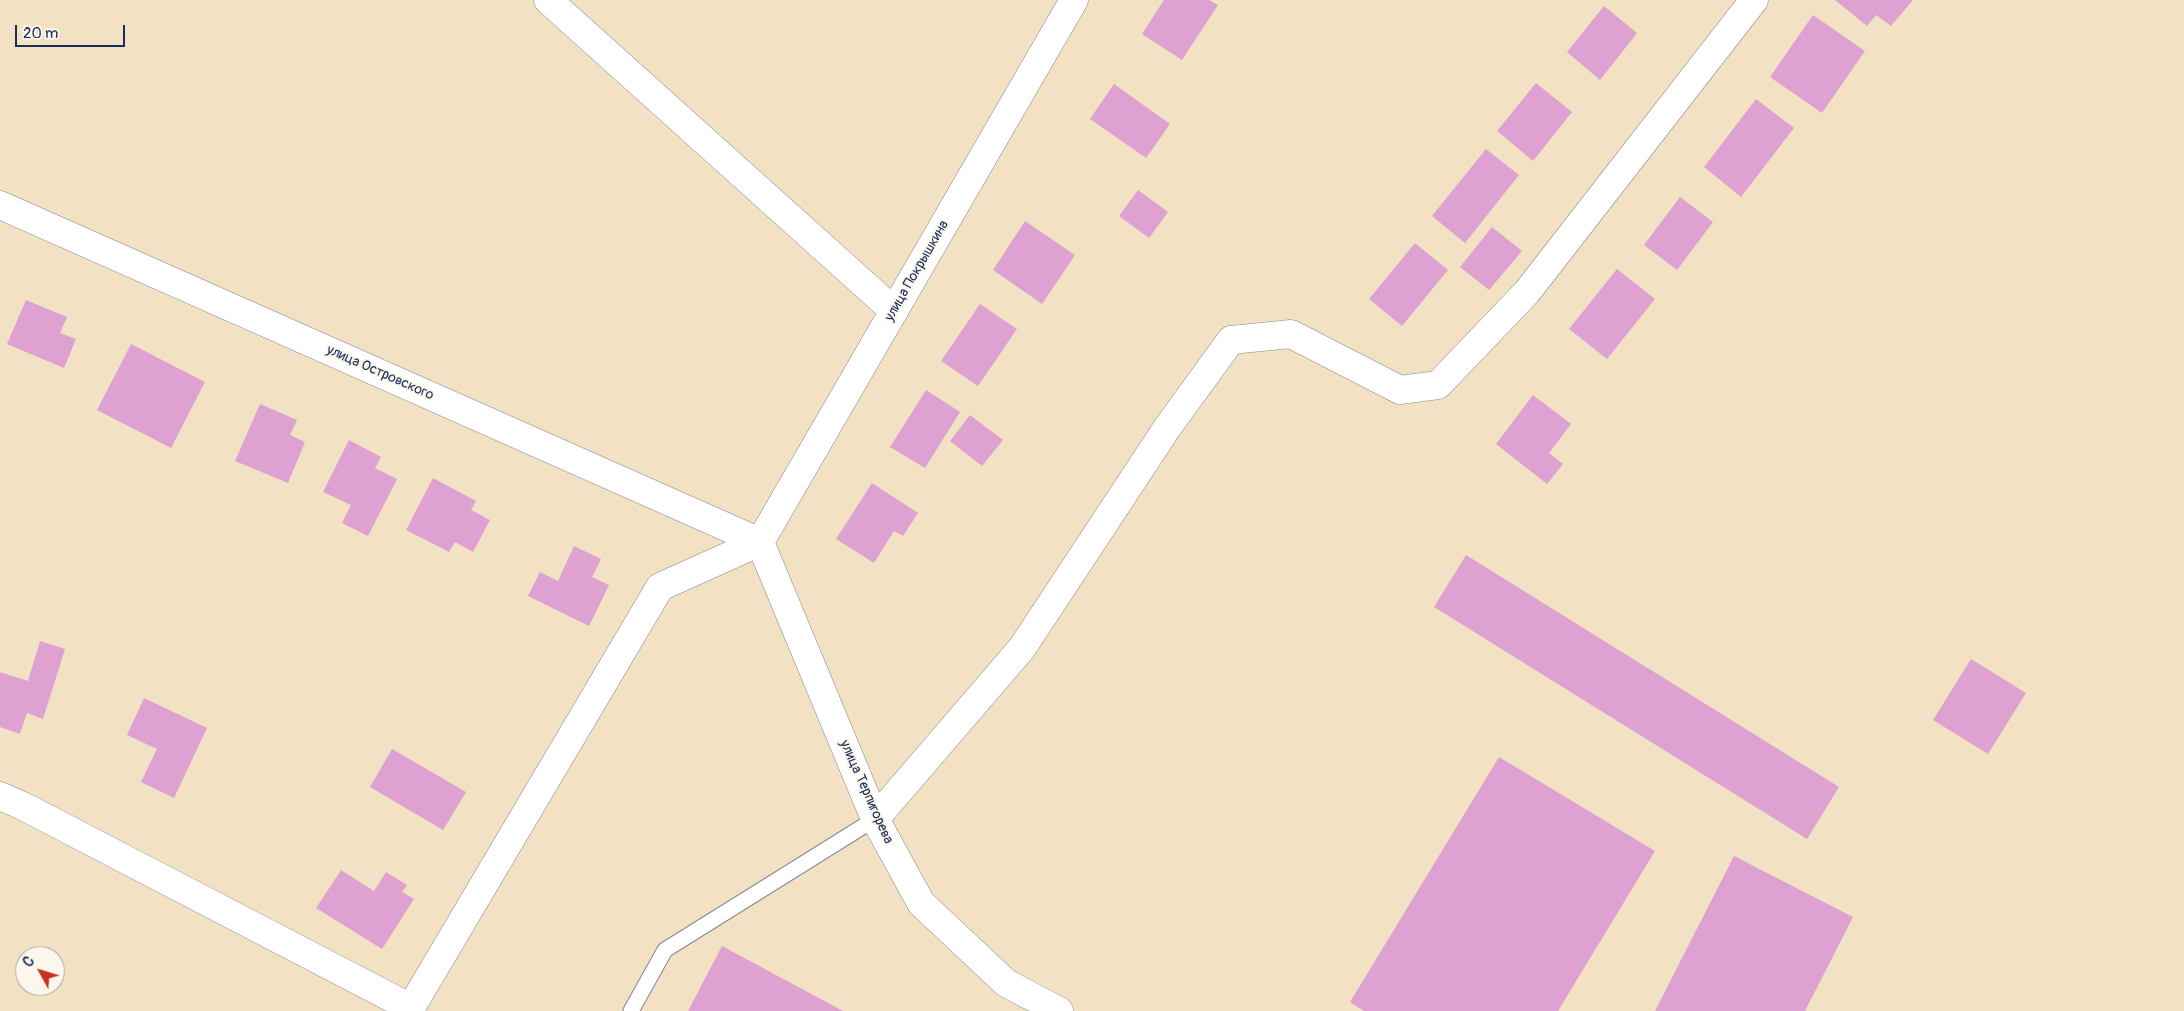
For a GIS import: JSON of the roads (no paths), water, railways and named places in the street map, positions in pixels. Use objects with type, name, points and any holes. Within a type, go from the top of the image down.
[{"type":"street","points":[[548,0],[894,311]]},
{"type":"street","name":"улица Покрышкина","points":[[760,542],[1074,0]]},
{"type":"street","points":[[875,819],[1022,648],[1167,428],[1231,340],[1291,334],[1400,390],[1438,386],[1527,292],[1754,0]]},
{"type":"street","name":"улица Островского","points":[[0,205],[760,542]]},
{"type":"street","points":[[0,796],[23,806],[410,1009],[660,587],[760,542]]},
{"type":"street","name":"улица Терпигорева","points":[[760,542],[875,819],[920,903],[1006,983],[1059,1011]]},
{"type":"lane","points":[[631,1011],[665,950],[875,819]]}]
